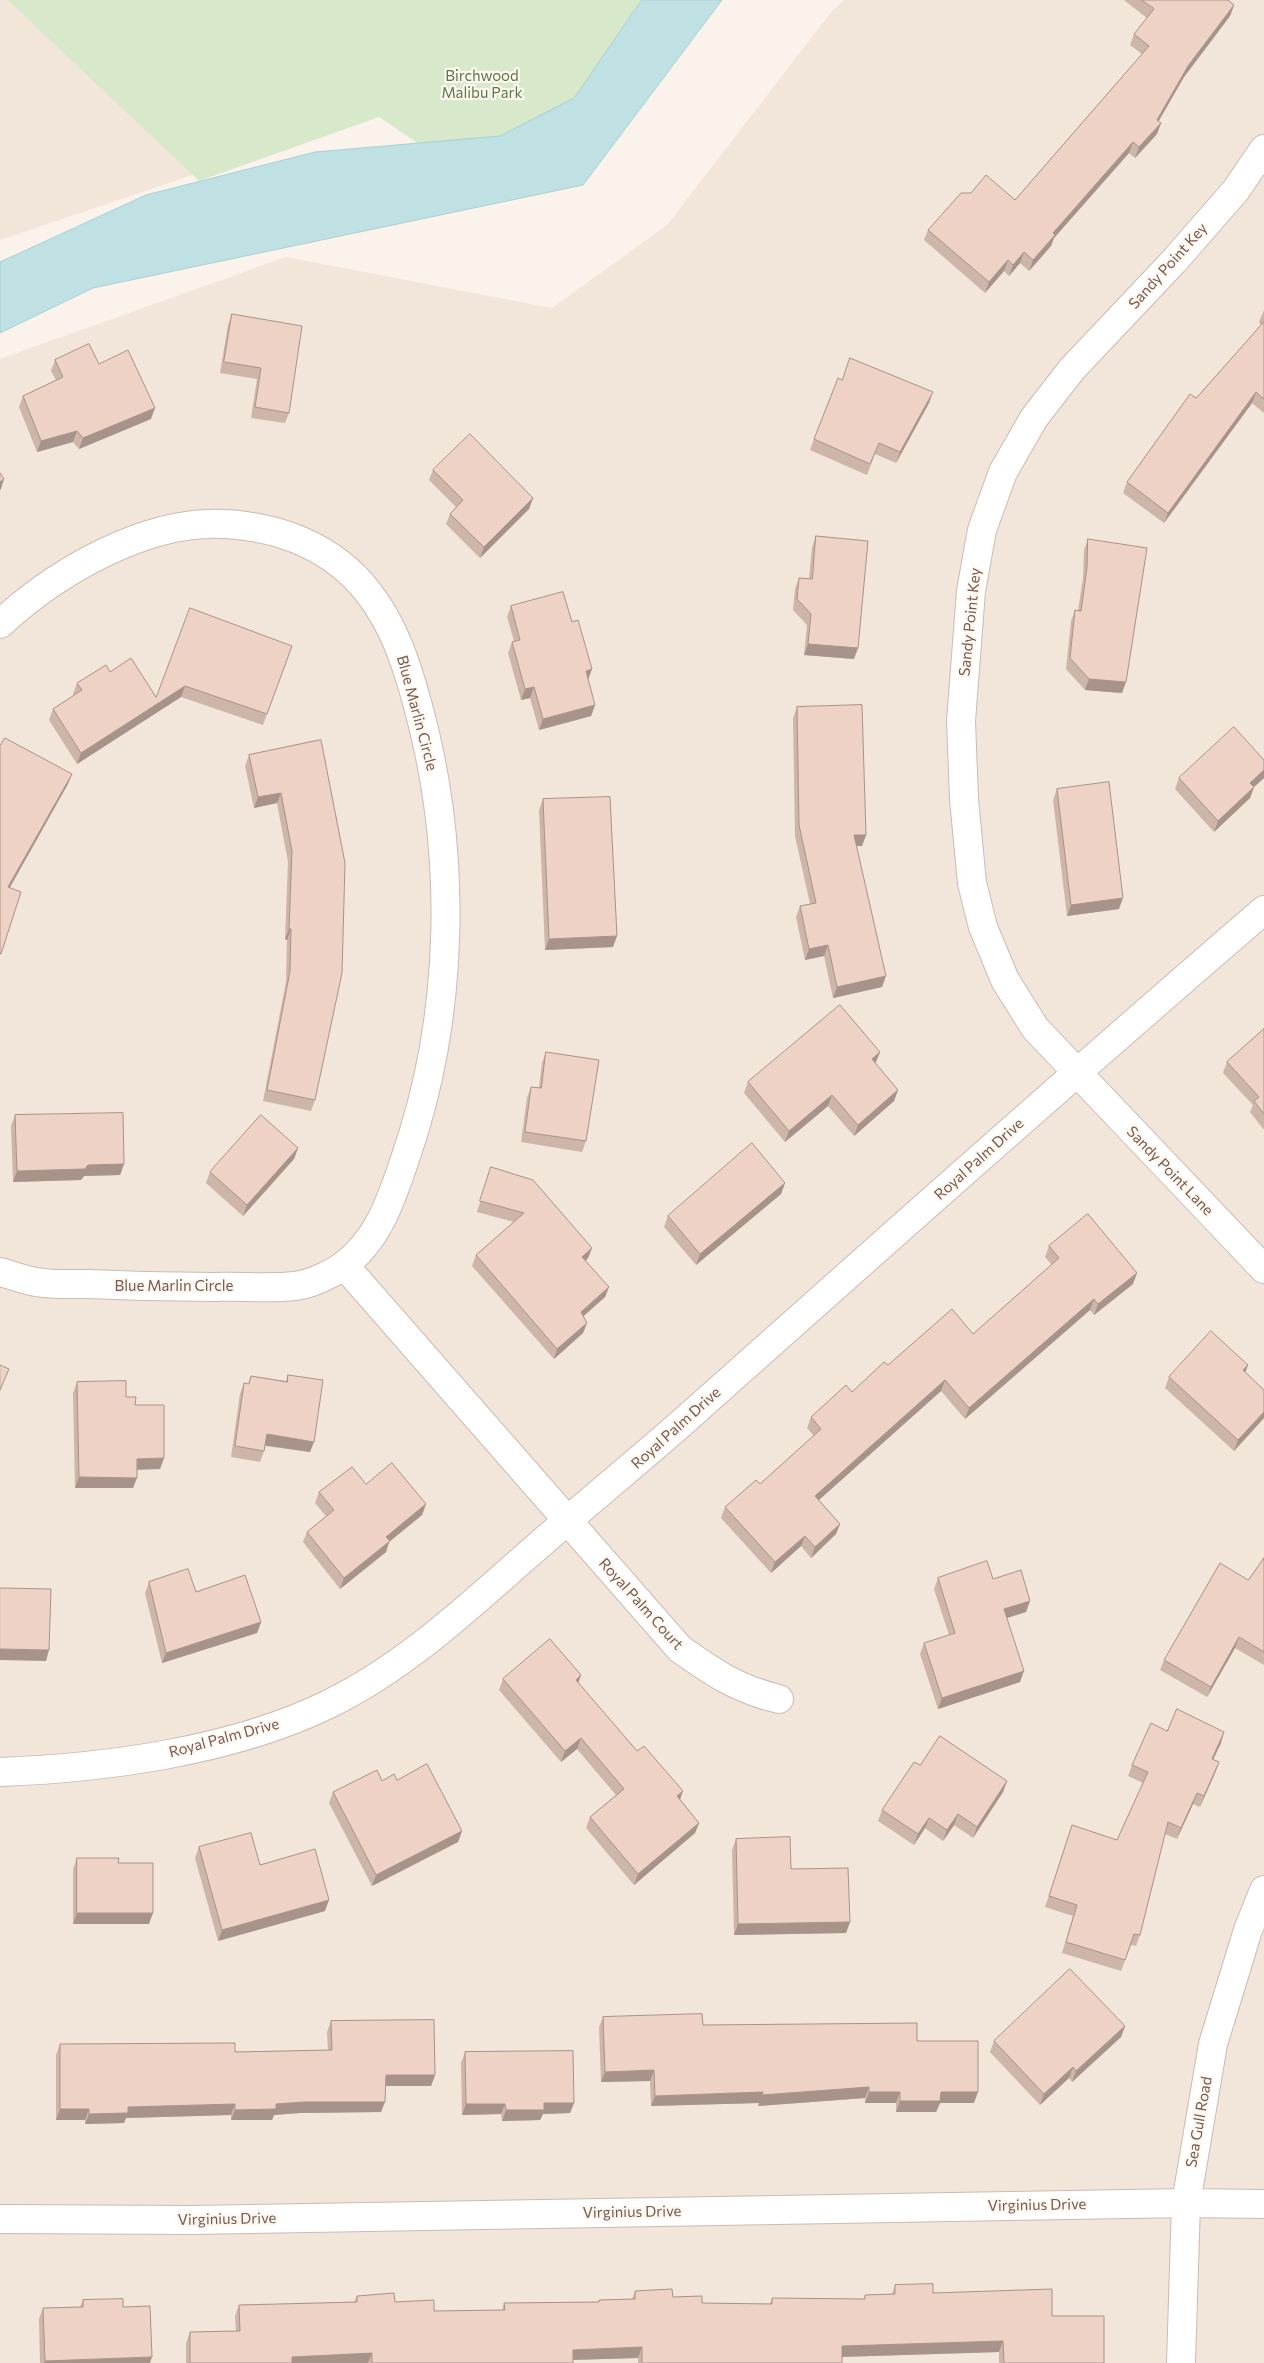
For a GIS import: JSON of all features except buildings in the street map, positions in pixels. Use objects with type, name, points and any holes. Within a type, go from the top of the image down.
[{"type":"street","name":"Sandy Point Key","points":[[1076,1073],[1035,1028],[1005,980],[983,927],[972,883],[964,799],[962,720],[970,591],[982,530],[1003,472],[1034,418],[1072,369],[1175,260],[1236,190],[1264,149]]},
{"type":"street","name":"Blue Marlin Circle","points":[[0,624],[60,578],[123,543],[160,530],[208,523],[257,526],[298,539],[335,560],[360,584],[390,625],[409,672],[431,752],[442,837],[445,942],[436,1035],[417,1125],[385,1216],[367,1244],[344,1265],[330,1274],[298,1286],[134,1287],[36,1282],[0,1272]]},
{"type":"street","name":"Royal Palm Drive","points":[[0,1772],[58,1770],[164,1755],[258,1732],[327,1705],[375,1679],[442,1630],[567,1520],[619,1479],[1076,1073],[1264,910]]},
{"type":"street","name":"Sandy Point Lane","points":[[1076,1073],[1264,1269]]},
{"type":"street","points":[[344,1265],[567,1520]]},
{"type":"street","name":"Royal Palm Court","points":[[567,1520],[680,1649],[722,1679],[762,1695],[779,1699]]},
{"type":"street","name":"Sea Gull Road","points":[[1181,2363],[1186,2203],[1212,2044],[1248,1930],[1264,1890]]},
{"type":"street","name":"Virginius Drive","points":[[0,2219],[202,2220],[1186,2203],[1264,2204]]},
{"type":"shaded area","points":[[0,0],[15,0],[207,170],[0,240]]},
{"type":"shaded area","points":[[844,0],[1264,0],[1264,2363],[0,2363],[0,359],[286,257],[552,308],[667,225],[832,11]]},
{"type":"green space","name":"Birchwood Malibu Park","points":[[8,0],[642,0],[505,202],[379,117],[199,181]]},
{"type":"water","points":[[642,0],[722,0],[583,185],[93,288],[0,333],[0,262],[146,195],[315,152],[500,136],[574,98]]}]
